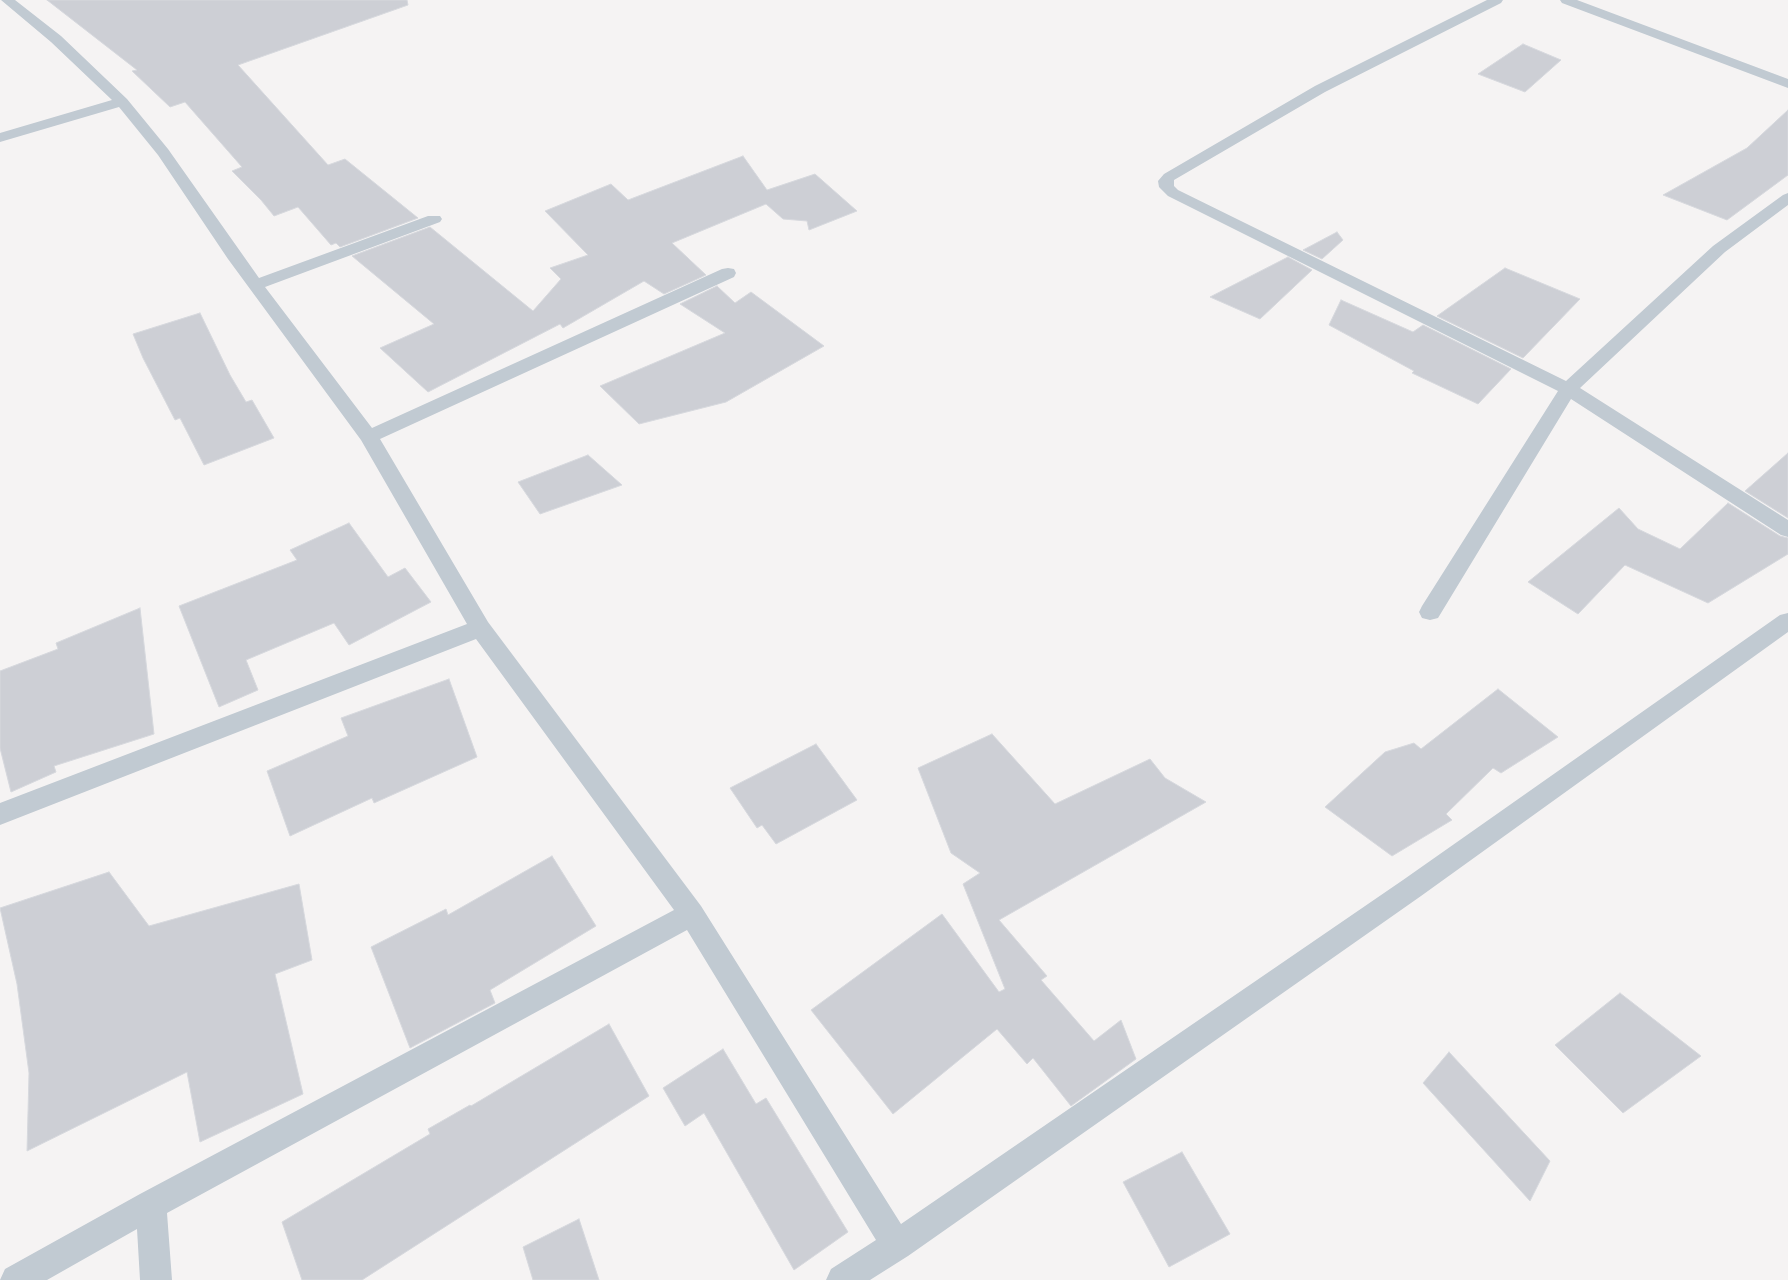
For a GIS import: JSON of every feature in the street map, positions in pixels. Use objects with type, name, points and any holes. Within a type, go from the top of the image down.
[{"type":"street","points":[[7,0],[56,39],[122,102],[163,152],[234,256],[257,284],[369,437],[480,628],[692,914],[896,1244]]},
{"type":"street","points":[[1497,0],[1320,89],[1169,177],[1166,181],[1167,187],[1173,193],[1568,389],[1788,530]]},
{"type":"street","points":[[1566,0],[1788,84]]},
{"type":"street","points":[[0,138],[122,102]]},
{"type":"street","points":[[1430,612],[1568,389],[1719,249],[1788,198]]},
{"type":"street","points":[[257,284],[434,219]]},
{"type":"street","points":[[369,437],[728,273]]},
{"type":"street","points":[[842,1280],[1412,888],[1788,621]]},
{"type":"street","points":[[0,814],[480,628]]},
{"type":"street","points":[[16,1280],[151,1205],[692,914]]},
{"type":"street","points":[[151,1205],[156,1280]]},
{"type":"building","points":[[47,0],[407,0],[408,5],[238,65],[328,165],[345,159],[418,218],[340,247],[336,243],[331,245],[298,207],[274,216],[261,200],[232,171],[242,167],[185,102],[170,107],[132,71],[137,70]]},
{"type":"building","points":[[1523,44],[1561,60],[1525,92],[1478,74]]},
{"type":"building","points":[[1788,110],[1788,175],[1727,220],[1663,195],[1747,148]]},
{"type":"building","points":[[743,156],[767,190],[815,174],[857,211],[809,230],[807,221],[783,219],[766,204],[672,243],[706,275],[664,294],[644,281],[563,328],[560,324],[428,392],[380,348],[434,324],[352,256],[430,227],[533,311],[561,279],[550,268],[588,255],[545,211],[611,184],[628,200]]},
{"type":"building","points":[[1337,232],[1343,240],[1322,259],[1303,250]]},
{"type":"building","points":[[1288,257],[1312,270],[1260,319],[1210,297]]},
{"type":"building","points":[[1505,268],[1580,299],[1523,358],[1437,316]]},
{"type":"building","points":[[717,286],[735,303],[751,292],[824,346],[726,402],[639,424],[600,386],[725,333],[680,304]]},
{"type":"building","points":[[1341,300],[1413,332],[1423,325],[1511,369],[1478,404],[1412,373],[1414,371],[1329,325]]},
{"type":"building","points":[[200,313],[230,375],[246,402],[252,400],[274,438],[204,465],[180,418],[175,420],[143,358],[133,334]]},
{"type":"building","points":[[1788,453],[1788,518],[1745,491]]},
{"type":"building","points":[[588,455],[622,485],[540,514],[518,482]]},
{"type":"building","points":[[1728,503],[1780,536],[1788,538],[1788,554],[1708,603],[1625,565],[1578,614],[1528,582],[1619,508],[1638,529],[1680,549]]},
{"type":"building","points":[[349,523],[388,577],[405,568],[431,602],[349,645],[334,623],[246,660],[258,690],[219,707],[179,606],[297,560],[290,550]]},
{"type":"building","points":[[140,608],[154,734],[54,766],[56,772],[11,792],[0,748],[0,671],[58,649],[56,643]]},
{"type":"building","points":[[449,679],[477,757],[374,803],[372,798],[290,836],[267,771],[348,736],[341,718]]},
{"type":"building","points":[[1498,689],[1558,737],[1501,773],[1493,768],[1446,814],[1452,820],[1392,856],[1325,807],[1385,752],[1414,743],[1421,749]]},
{"type":"building","points":[[992,734],[1055,804],[1150,759],[1165,778],[1206,802],[999,920],[1047,976],[1041,980],[1094,1041],[1121,1020],[1136,1059],[1071,1106],[1033,1058],[1027,1064],[997,1029],[893,1114],[811,1010],[942,914],[999,992],[1005,989],[963,884],[980,873],[951,853],[918,768]]},
{"type":"building","points":[[816,744],[857,800],[776,844],[762,825],[757,828],[730,788]]},
{"type":"building","points":[[552,856],[596,926],[490,990],[495,1003],[410,1048],[371,947],[446,909],[448,915]]},
{"type":"building","points":[[109,872],[149,926],[299,884],[312,960],[275,974],[303,1094],[200,1142],[187,1072],[27,1151],[29,1073],[17,984],[0,908]]},
{"type":"building","points":[[1620,993],[1701,1056],[1623,1113],[1555,1045]]},
{"type":"building","points":[[609,1024],[649,1096],[362,1280],[302,1280],[282,1222],[430,1134],[428,1129],[470,1105],[471,1106]]},
{"type":"building","points":[[723,1049],[756,1104],[766,1098],[848,1232],[794,1270],[704,1113],[685,1126],[663,1088]]},
{"type":"building","points":[[1449,1052],[1550,1161],[1530,1201],[1423,1083]]},
{"type":"building","points":[[1182,1152],[1230,1234],[1169,1267],[1123,1182]]},
{"type":"building","points":[[579,1219],[599,1280],[533,1280],[523,1247]]}]
